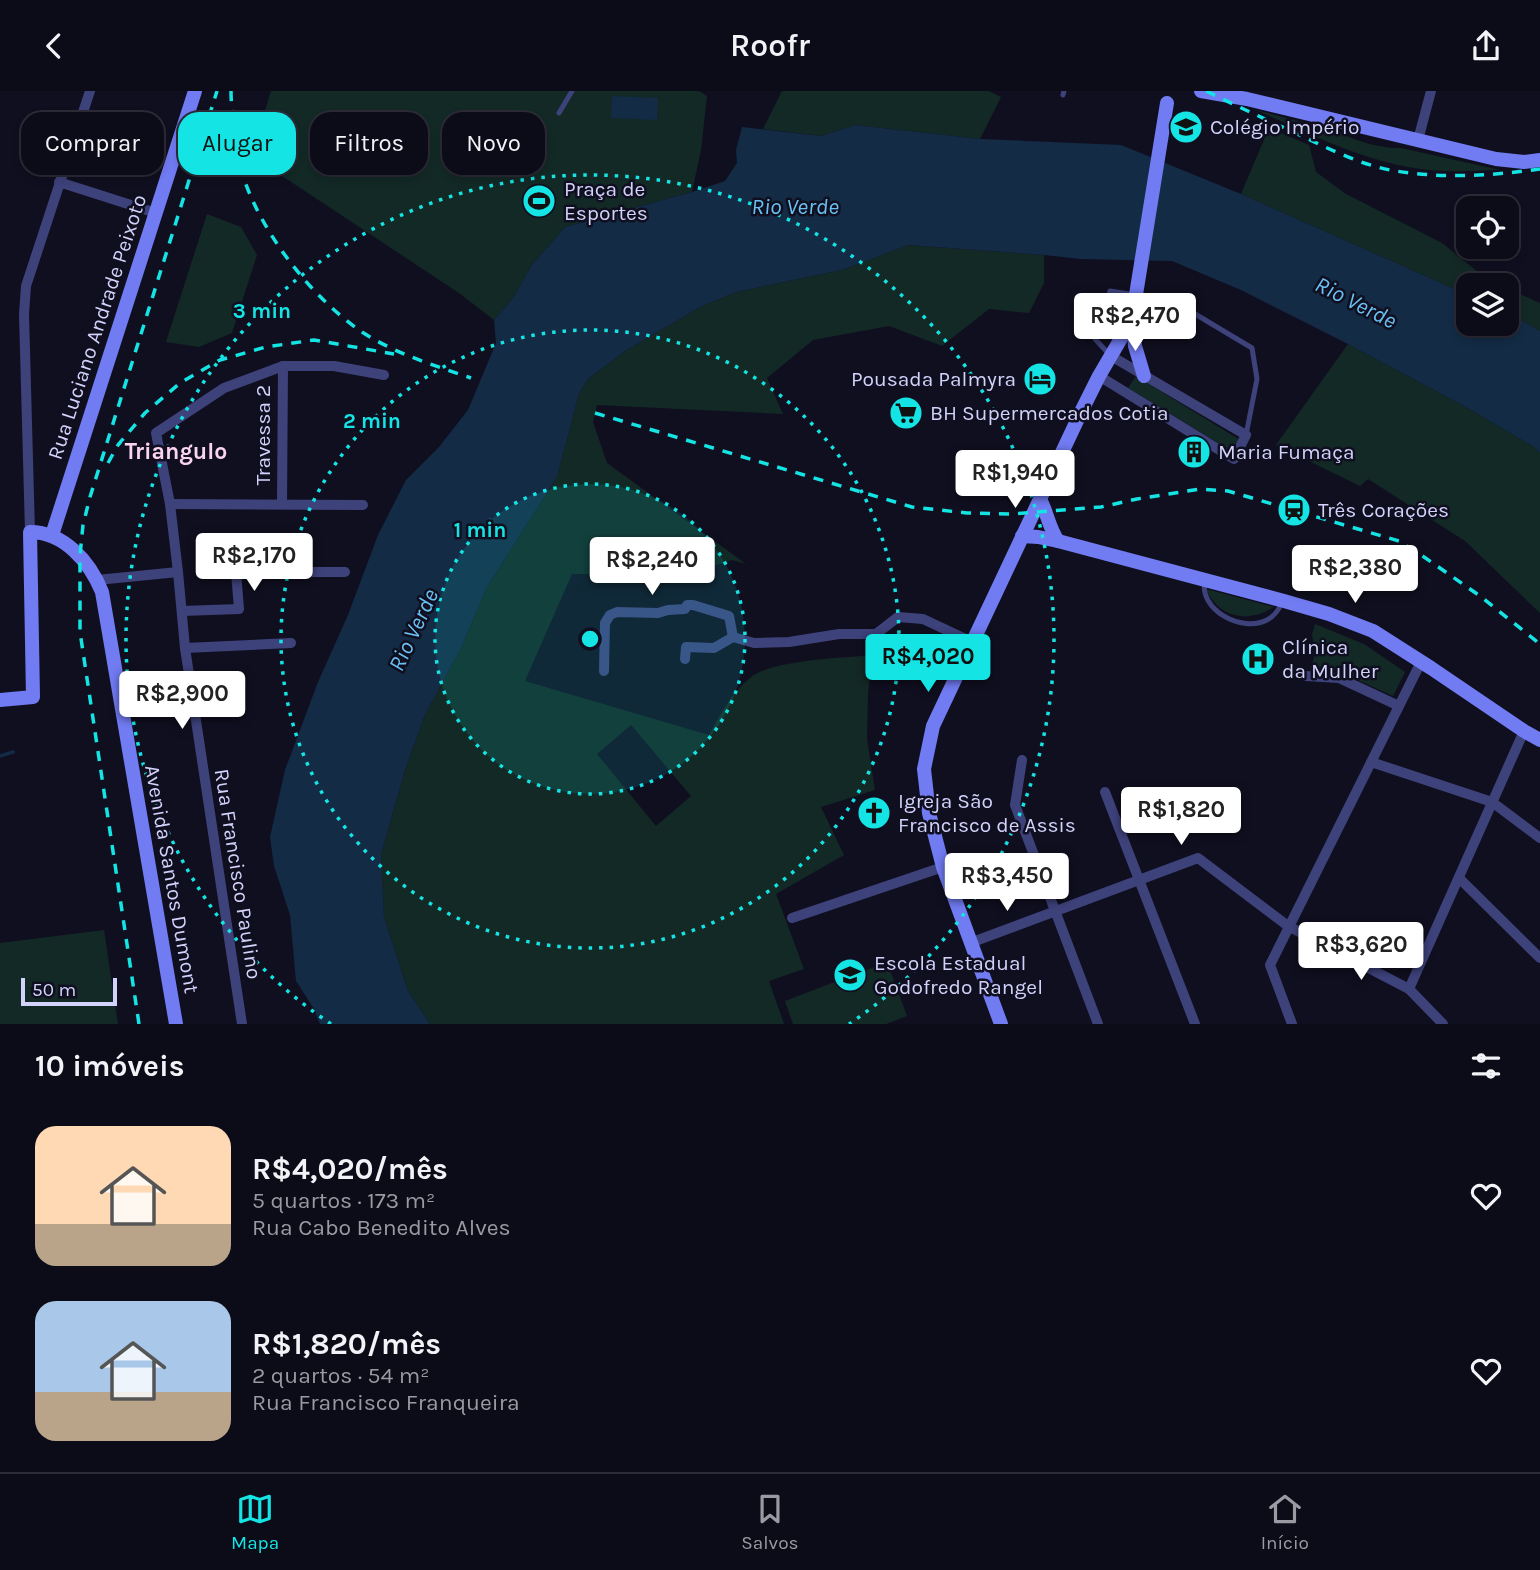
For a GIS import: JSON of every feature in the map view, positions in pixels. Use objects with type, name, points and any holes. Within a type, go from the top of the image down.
[{"type":"main road","name":"Rua Luciano Andrade Peixoto","points":[[51,535],[195,91]]},
{"type":"main road","points":[[1201,91],[1247,99],[1496,159],[1524,162],[1540,160]]},
{"type":"main road","points":[[1144,376],[1135,346],[1134,312],[1168,97]]},
{"type":"main road","points":[[1001,1024],[943,867],[929,813],[924,769],[933,726],[1099,376],[1134,312]]},
{"type":"main road","points":[[1040,499],[1058,541]]},
{"type":"main road","points":[[1024,531],[1049,522]]},
{"type":"main road","points":[[1024,531],[1284,601],[1374,631],[1540,740]]},
{"type":"main road","points":[[0,700],[33,697],[30,532]]},
{"type":"main road","name":"Avenida Santos Dumont","points":[[30,532],[51,535],[80,555],[102,592],[176,1024]]},
{"type":"street","points":[[30,532],[24,314],[26,286],[90,91]]},
{"type":"street","points":[[1418,140],[1432,91]]},
{"type":"street","points":[[59,182],[156,213]]},
{"type":"street","points":[[1099,376],[1234,459],[1246,435],[1111,356]]},
{"type":"street","name":"Rua Francisco Paulino","points":[[242,1024],[185,648],[170,504],[156,433],[224,388],[283,366],[334,366],[384,375]]},
{"type":"street","name":"Travessa 2","points":[[282,504],[283,366]]},
{"type":"street","points":[[170,504],[363,505]]},
{"type":"street","points":[[97,580],[178,572]]},
{"type":"street","points":[[182,611],[239,609],[236,572],[345,572]]},
{"type":"street","points":[[604,671],[605,623],[610,615],[617,612],[658,613],[685,609],[687,605],[693,605],[729,616],[733,637]]},
{"type":"street","points":[[685,659],[686,647],[714,647],[733,637],[754,643],[789,642],[839,634],[876,634],[898,617],[923,619],[972,642]]},
{"type":"street","points":[[185,648],[291,643]]},
{"type":"street","points":[[1292,1024],[1270,965],[1421,661]]},
{"type":"street","points":[[1306,676],[1339,678],[1399,706]]},
{"type":"street","points":[[1409,989],[1524,731]]},
{"type":"street","points":[[1022,760],[1015,805],[1098,1024]]},
{"type":"street","points":[[1371,762],[1492,802],[1540,838]]},
{"type":"street","points":[[1105,792],[1195,1024]]},
{"type":"street","points":[[970,943],[1198,858],[1289,926],[1409,989],[1443,1024]]},
{"type":"street","points":[[792,918],[943,867]]},
{"type":"street","points":[[1459,878],[1540,958]]},
{"type":"lane","points":[[559,113],[572,91]]},
{"type":"lane","points":[[1111,356],[1095,339],[1111,291],[1180,305],[1252,348],[1257,379],[1246,435]]},
{"type":"lane","points":[[1205,579],[1202,589],[1206,600],[1218,612],[1235,622],[1267,620],[1284,601]]},
{"type":"green space","name":"Praça de Esportes","points":[[271,91],[699,91],[707,96],[701,150],[692,192],[565,227],[531,266],[513,298],[494,320],[459,293],[281,175],[296,175],[296,112],[265,112]]},
{"type":"green space","points":[[782,91],[989,91],[1001,97],[980,139],[855,125],[821,136],[763,129]]},
{"type":"green space","points":[[1256,110],[1336,131],[1359,141],[1500,170],[1431,170],[1388,163],[1330,143]]},
{"type":"green space","points":[[1269,128],[1309,145],[1316,172],[1346,194],[1442,243],[1456,254],[1456,259],[1462,259],[1479,273],[1456,273],[1456,290],[1241,194]]},
{"type":"green space","points":[[207,214],[241,227],[257,255],[232,333],[199,347],[166,342]]},
{"type":"green space","points":[[907,245],[1044,255],[1044,283],[1029,313],[989,309],[942,346],[889,326],[813,340],[767,378],[783,414],[597,405],[593,422],[607,463],[746,564],[732,560],[687,575],[572,574],[525,681],[709,735],[737,690],[760,672],[808,661],[872,655],[867,739],[875,790],[821,807],[844,855],[776,894],[804,969],[769,981],[784,1024],[430,1024],[408,991],[384,917],[381,855],[405,770],[425,715],[461,648],[487,587],[557,477],[579,394],[588,379],[625,351],[700,307],[736,292],[842,270]],"holes":[[[631,725],[691,796],[656,826],[597,754]]]},
{"type":"green space","points":[[1519,293],[1540,303],[1540,331],[1519,319]]},
{"type":"green space","points":[[1348,344],[1464,406],[1540,453],[1540,613],[1465,541],[1368,479],[1360,486],[1276,445]]},
{"type":"green space","points":[[1136,376],[1240,440],[1233,452],[1128,388]]},
{"type":"green space","points":[[1206,589],[1274,607],[1255,615],[1236,615],[1219,607]]},
{"type":"green space","points":[[1315,624],[1364,644],[1405,672],[1393,696],[1340,672],[1310,668],[1315,655],[1312,634]]},
{"type":"green space","points":[[104,930],[118,1024],[0,1024],[0,943]]},
{"type":"green space","points":[[887,962],[907,1016],[886,1024],[793,1024],[785,1001]]},
{"type":"water","points":[[612,96],[658,98],[657,120],[611,118]]},
{"type":"water","name":"Rio Verde","points":[[855,125],[980,139],[1121,145],[1241,194],[1456,290],[1456,336],[1519,336],[1519,319],[1540,331],[1540,453],[1464,406],[1348,344],[1241,290],[1172,261],[1081,259],[908,245],[842,270],[736,292],[700,307],[625,351],[588,379],[579,394],[557,477],[487,587],[461,648],[425,715],[405,770],[381,855],[384,917],[408,991],[430,1024],[320,1024],[296,981],[290,915],[274,866],[270,837],[285,770],[378,535],[406,480],[439,447],[468,410],[496,343],[494,320],[513,298],[531,266],[565,227],[725,181],[737,163],[736,150],[742,127],[821,136]]},
{"type":"waterway","points":[[0,756],[13,752]]},
{"type":"railway","points":[[139,1024],[80,632],[80,555],[83,525],[90,497],[217,91]]},
{"type":"railway","points":[[231,91],[233,121],[243,176],[276,242],[307,283],[343,318],[375,340],[471,378]]},
{"type":"railway","points":[[1206,91],[1335,152],[1390,170],[1484,175],[1540,169]]},
{"type":"railway","points":[[108,463],[118,445],[145,413],[180,383],[220,360],[266,347],[314,340],[394,354]]},
{"type":"railway","points":[[595,413],[912,507],[967,513],[1012,514],[1101,507],[1200,489],[1228,491],[1399,541],[1480,596],[1540,644]]},
{"type":"place","name":"Colégio Império","points":[[1186,127]]},
{"type":"place","name":"Praça de Esportes","points":[[539,201]]},
{"type":"place","name":"Pousada Palmyra","points":[[1040,379]]},
{"type":"place","name":"BH Supermercados Cotia","points":[[906,413]]},
{"type":"place","name":"Maria Fumaça","points":[[1194,452]]},
{"type":"place","name":"Três Corações","points":[[1294,510]]},
{"type":"place","name":"Clínica da Mulher","points":[[1258,659]]},
{"type":"place","name":"Igreja São Francisco de Assis","points":[[874,813]]},
{"type":"place","name":"Escola Estadual Godofredo Rangel","points":[[850,975]]},
{"type":"district","name":"Triangulo","points":[[176,451]]}]
